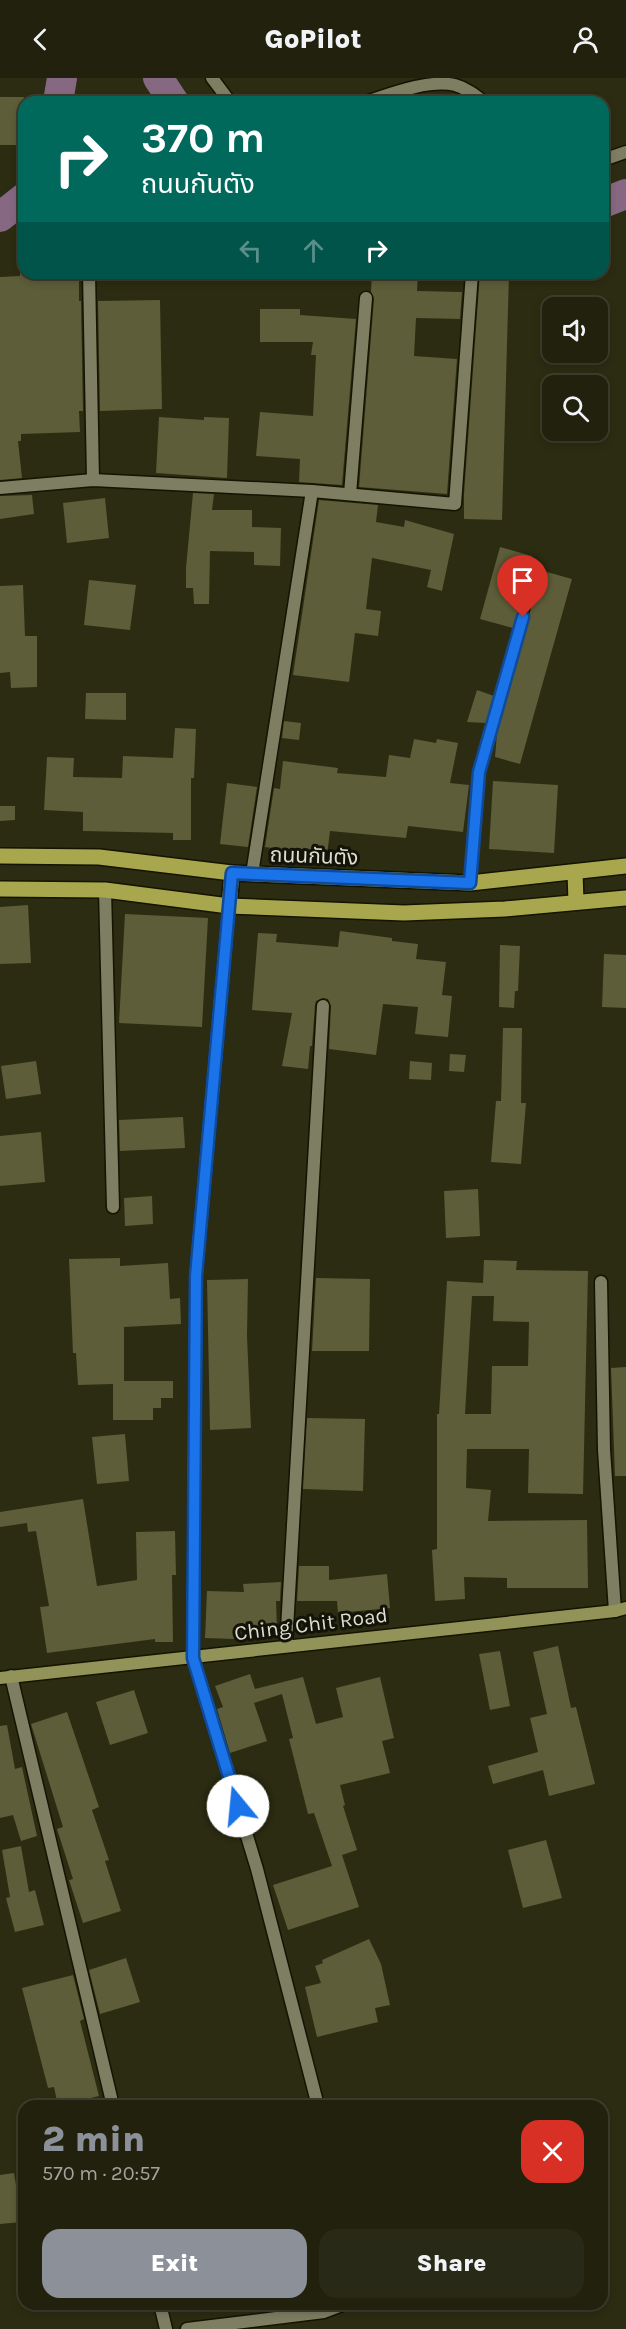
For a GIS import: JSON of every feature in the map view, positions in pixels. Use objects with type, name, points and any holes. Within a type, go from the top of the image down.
[{"type":"main road","name":"ถนนกันตัง","points":[[0,856],[99,857],[232,873],[470,883],[626,866]]},
{"type":"main road","points":[[575,872],[576,902]]},
{"type":"main road","points":[[229,906],[232,873]]},
{"type":"main road","points":[[0,889],[105,890],[229,906],[404,913],[505,909],[626,898]]},
{"type":"street","points":[[212,78],[226,96]]},
{"type":"street","points":[[384,96],[402,90],[454,85],[476,96]]},
{"type":"street","points":[[609,158],[626,152]]},
{"type":"street","points":[[89,279],[93,480]]},
{"type":"street","points":[[0,488],[93,480],[312,491],[455,504],[472,279]]},
{"type":"street","points":[[350,494],[366,298]]},
{"type":"street","points":[[252,874],[312,491]]},
{"type":"street","points":[[105,890],[112,1207]]},
{"type":"street","points":[[229,906],[196,1276],[193,1658],[257,1869],[316,2100]]},
{"type":"street","points":[[286,1646],[323,1006]]},
{"type":"street","points":[[602,1282],[604,1450],[620,1609]]},
{"type":"street","name":"Ching Chit Road","points":[[6,1677],[620,1609]]},
{"type":"street","points":[[6,1677],[112,2100]]},
{"type":"street","points":[[161,2310],[166,2329]]},
{"type":"street","points":[[188,2329],[329,2310]]},
{"type":"lane","points":[[470,883],[479,772],[529,594]]},
{"type":"building","points":[[0,97],[18,97],[18,145],[0,145]]},
{"type":"building","points":[[0,277],[79,279],[83,411],[79,411],[80,432],[21,434],[21,441],[18,441],[22,478],[0,480]]},
{"type":"building","points":[[372,279],[418,279],[417,291],[462,292],[460,319],[416,318],[414,356],[457,359],[447,494],[359,487],[374,299],[371,292]]},
{"type":"building","points":[[480,279],[509,279],[502,520],[464,519]]},
{"type":"building","points":[[160,300],[162,409],[100,411],[98,301]]},
{"type":"building","points":[[260,309],[300,309],[300,315],[356,319],[342,485],[299,482],[300,459],[256,456],[260,412],[313,416],[316,355],[311,355],[313,342],[260,342]]},
{"type":"building","points":[[159,417],[204,420],[204,417],[229,418],[227,478],[156,473]]},
{"type":"building","points":[[193,493],[214,494],[212,510],[252,510],[252,527],[281,528],[280,566],[254,565],[254,552],[210,551],[209,604],[194,604],[193,588],[186,588]]},
{"type":"building","points":[[32,495],[34,514],[0,519],[0,496]]},
{"type":"building","points":[[105,498],[109,538],[67,543],[63,503]]},
{"type":"building","points":[[319,500],[378,505],[376,522],[404,527],[405,520],[454,534],[442,591],[427,587],[431,570],[372,558],[366,609],[381,611],[378,636],[355,633],[349,682],[293,675]]},
{"type":"building","points":[[500,547],[532,556],[529,567],[572,579],[520,764],[495,757],[497,733],[535,593],[531,588],[524,590],[513,628],[480,619]]},
{"type":"building","points":[[89,580],[136,585],[130,630],[84,625]]},
{"type":"building","points":[[23,585],[25,636],[37,636],[37,687],[11,688],[10,672],[0,673],[0,586]]},
{"type":"building","points":[[477,690],[494,696],[486,723],[467,722]]},
{"type":"building","points":[[86,693],[126,693],[126,720],[85,719]]},
{"type":"building","points":[[284,721],[301,723],[299,740],[282,738]]},
{"type":"building","points":[[175,728],[196,729],[194,778],[191,778],[191,840],[173,840],[173,833],[83,831],[83,812],[44,810],[47,757],[74,758],[73,777],[122,778],[123,756],[173,758]]},
{"type":"building","points":[[414,739],[436,743],[437,739],[458,743],[450,783],[469,785],[463,832],[408,826],[406,838],[330,831],[327,855],[265,847],[274,788],[280,789],[283,761],[338,768],[337,773],[386,777],[389,755],[410,758]]},
{"type":"building","points":[[493,781],[558,785],[554,853],[489,849]]},
{"type":"building","points":[[227,783],[257,787],[248,847],[220,844]]},
{"type":"building","points":[[0,806],[15,806],[15,820],[0,821]]},
{"type":"building","points":[[28,905],[31,963],[0,964],[0,907]]},
{"type":"building","points":[[125,914],[208,918],[202,1027],[119,1023]]},
{"type":"building","points":[[340,931],[418,944],[416,959],[446,962],[442,995],[452,996],[448,1037],[415,1034],[418,1007],[383,1004],[376,1055],[329,1049],[331,1006],[328,999],[323,998],[316,1001],[315,1005],[308,1069],[282,1066],[292,1013],[252,1010],[258,933],[277,934],[276,942],[338,947]]},
{"type":"building","points":[[500,945],[520,946],[518,991],[515,991],[514,1008],[499,1007]]},
{"type":"building","points":[[604,954],[626,955],[626,1008],[602,1007]]},
{"type":"building","points":[[503,1028],[522,1028],[521,1103],[526,1103],[521,1164],[491,1162],[496,1101],[501,1101]]},
{"type":"building","points":[[450,1054],[466,1055],[464,1072],[449,1071]]},
{"type":"building","points":[[36,1061],[41,1094],[6,1099],[1,1066]]},
{"type":"building","points":[[410,1061],[432,1063],[431,1080],[409,1079]]},
{"type":"building","points":[[183,1117],[185,1148],[120,1151],[119,1120]]},
{"type":"building","points":[[41,1132],[45,1182],[0,1186],[0,1136]]},
{"type":"building","points":[[478,1189],[480,1236],[446,1238],[444,1191]]},
{"type":"building","points":[[152,1196],[153,1224],[125,1226],[124,1198]]},
{"type":"building","points":[[120,1258],[120,1266],[168,1263],[170,1299],[180,1298],[181,1324],[124,1327],[124,1381],[173,1381],[173,1398],[161,1398],[161,1408],[153,1408],[153,1420],[113,1420],[113,1384],[78,1385],[76,1353],[73,1353],[69,1259]]},
{"type":"building","points":[[484,1260],[517,1261],[516,1270],[588,1271],[583,1494],[528,1493],[529,1449],[467,1449],[466,1488],[491,1490],[488,1521],[587,1520],[588,1588],[507,1588],[507,1578],[464,1577],[465,1599],[435,1601],[432,1550],[437,1549],[437,1414],[439,1414],[447,1281],[483,1283]],"holes":[[[472,1296],[494,1296],[493,1321],[529,1322],[528,1366],[492,1366],[491,1414],[465,1414]]]},
{"type":"building","points":[[316,1278],[370,1279],[369,1351],[312,1351]]},
{"type":"building","points":[[248,1279],[247,1336],[251,1428],[210,1430],[207,1280]]},
{"type":"building","points":[[626,1367],[626,1476],[615,1476],[611,1368]]},
{"type":"building","points":[[307,1418],[365,1419],[363,1491],[303,1489]]},
{"type":"building","points":[[125,1434],[129,1481],[97,1484],[92,1437]]},
{"type":"building","points":[[83,1499],[97,1586],[137,1580],[136,1532],[175,1531],[176,1575],[172,1575],[173,1642],[155,1642],[155,1639],[47,1653],[40,1607],[49,1606],[36,1531],[28,1532],[27,1523],[0,1527],[0,1512]]},
{"type":"building","points":[[299,1566],[329,1566],[329,1580],[387,1574],[390,1608],[338,1613],[337,1601],[297,1601]]},
{"type":"building","points":[[281,1582],[280,1601],[276,1601],[277,1629],[234,1631],[234,1639],[205,1638],[207,1591],[244,1592],[243,1584]]},
{"type":"building","points":[[558,1646],[571,1708],[576,1707],[595,1784],[549,1796],[543,1770],[493,1784],[488,1766],[538,1752],[530,1718],[547,1714],[533,1652]]},
{"type":"building","points":[[500,1651],[510,1706],[490,1710],[479,1654]]},
{"type":"building","points":[[250,1674],[255,1689],[303,1677],[316,1724],[343,1717],[336,1688],[380,1677],[394,1738],[382,1741],[390,1773],[340,1785],[345,1805],[343,1806],[357,1850],[342,1855],[359,1907],[288,1930],[273,1885],[332,1866],[314,1813],[308,1814],[289,1739],[293,1738],[282,1694],[254,1703],[267,1741],[230,1753],[217,1709],[223,1707],[215,1686]]},
{"type":"building","points":[[134,1690],[148,1733],[110,1745],[96,1702]]},
{"type":"building","points":[[67,1712],[99,1807],[92,1810],[109,1860],[105,1861],[121,1911],[83,1923],[69,1880],[73,1879],[57,1829],[63,1827],[31,1724]]},
{"type":"building","points":[[7,1725],[15,1769],[22,1767],[37,1836],[21,1841],[13,1815],[0,1818],[0,1726]]},
{"type":"building","points":[[546,1840],[562,1898],[523,1908],[508,1850]]},
{"type":"building","points":[[21,1846],[29,1892],[35,1890],[44,1925],[15,1932],[6,1898],[10,1897],[2,1850]]},
{"type":"building","points":[[369,1939],[381,1964],[390,2005],[375,2008],[378,2022],[317,2037],[305,1987],[321,1983],[315,1966],[323,1963],[322,1960]]},
{"type":"building","points":[[126,1958],[140,2002],[100,2014],[89,1970]]},
{"type":"building","points":[[73,1975],[84,2019],[80,2021],[99,2096],[83,2100],[57,2100],[54,2087],[48,2088],[22,1988]]},
{"type":"building","points":[[14,2173],[18,2198],[18,2222],[0,2224],[0,2175]]},
{"type":"waterway","points":[[59,96],[62,78]]},
{"type":"waterway","points":[[158,78],[170,96]]},
{"type":"waterway","points":[[609,201],[626,194]]},
{"type":"waterway","points":[[0,217],[18,203]]},
{"type":"route","points":[[238,1806],[193,1658],[196,1276],[232,873],[470,883],[479,772],[523,617]]}]
